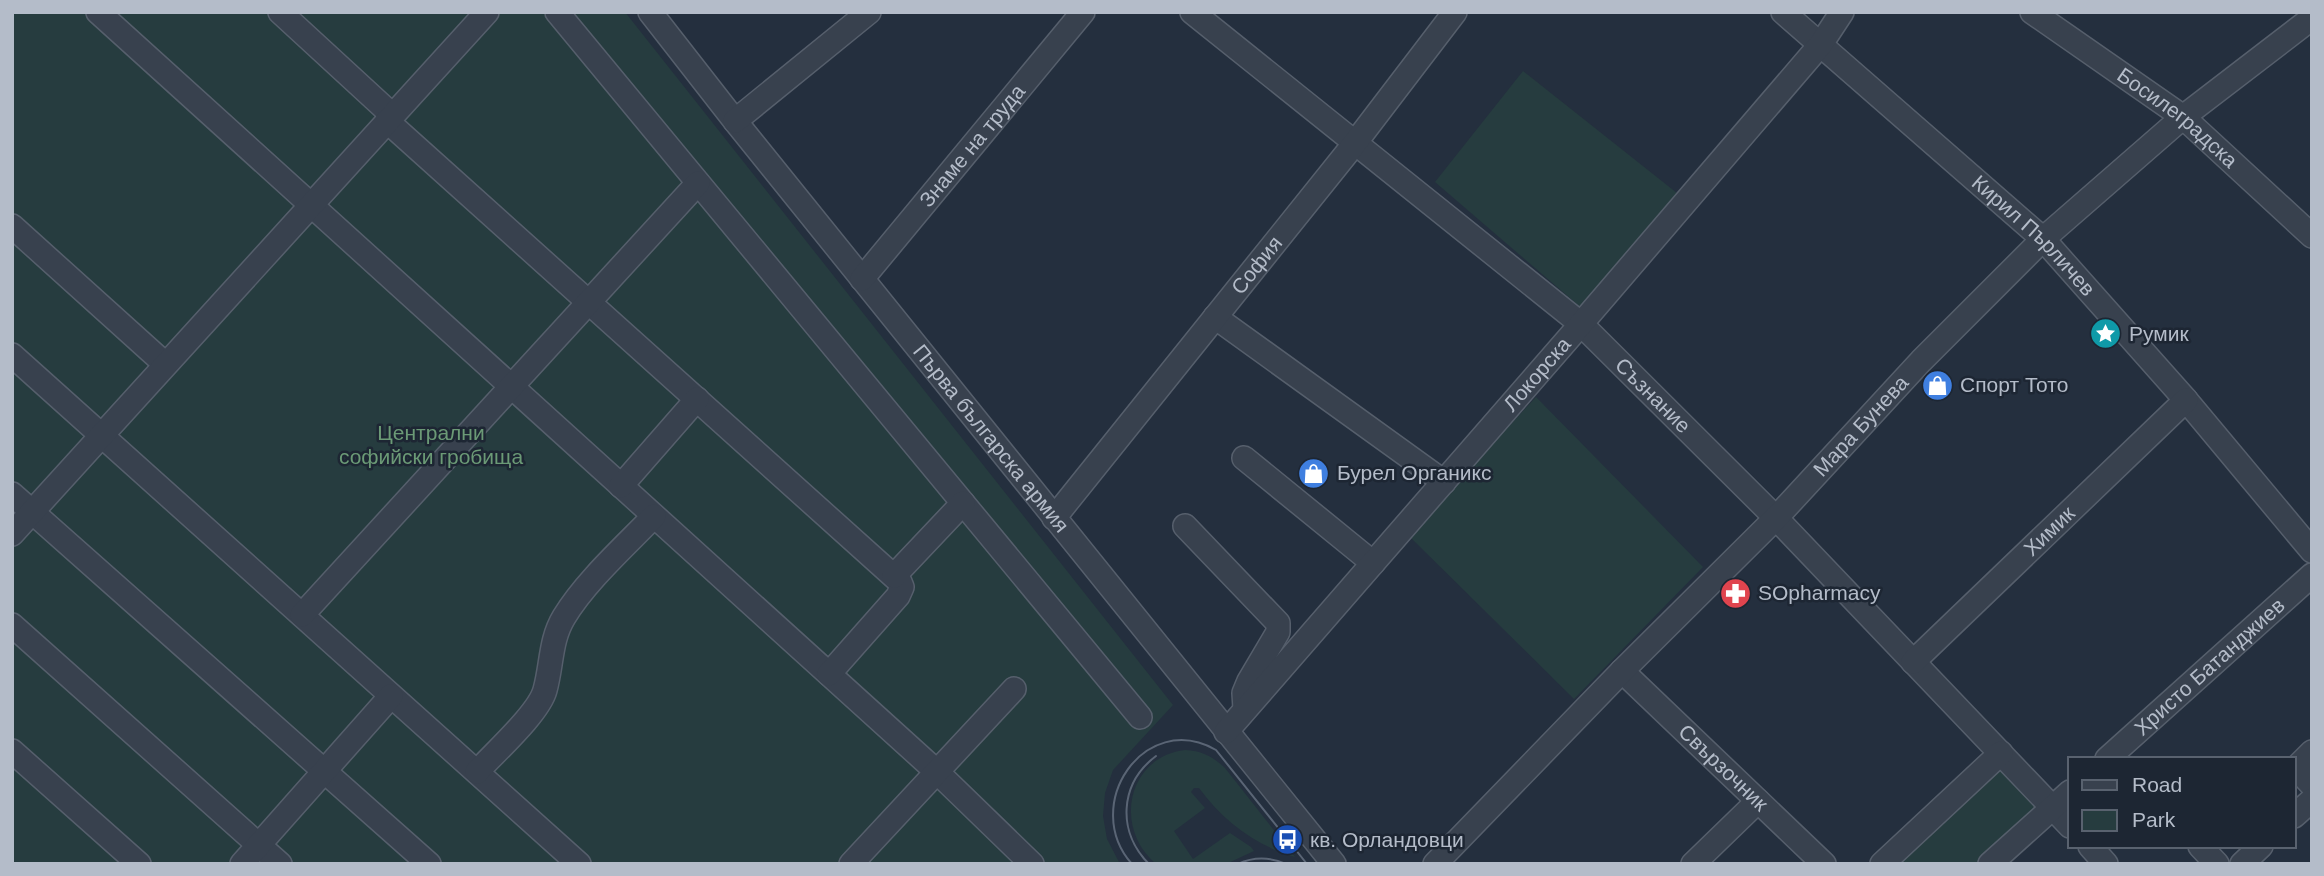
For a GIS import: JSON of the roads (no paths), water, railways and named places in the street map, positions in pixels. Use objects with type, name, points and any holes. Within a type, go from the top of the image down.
[{"type":"street","points":[[98,12],[936,771],[1032,864]]},
{"type":"street","points":[[280,12],[589,302],[894,576],[902,587],[898,596],[829,674]]},
{"type":"street","points":[[12,534],[487,12]]},
{"type":"street","points":[[557,12],[1140,717]]},
{"type":"street","name":"Първа българска армия","points":[[650,12],[1334,864]]},
{"type":"street","points":[[735,121],[869,12]]},
{"type":"street","name":"Знаме на труда","points":[[862,279],[1083,12]]},
{"type":"street","name":"Съзнание","points":[[1192,12],[1581,324],[1776,518],[2068,824]]},
{"type":"street","name":"София","points":[[1054,518],[1355,143],[1455,12]]},
{"type":"street","name":"Кирил Пърличев","points":[[1783,12],[2043,239],[2186,400],[2312,551]]},
{"type":"street","name":"Локорска","points":[[1226,732],[1821,44],[1842,12]]},
{"type":"street","name":"Босилеградска","points":[[2032,12],[2183,117],[2312,236]]},
{"type":"street","name":"Мара Бунева","points":[[1435,864],[1622,671],[1776,518],[1921,361],[2043,239],[2183,117],[2312,18]]},
{"type":"street","points":[[302,615],[698,183]]},
{"type":"street","points":[[12,226],[165,364]]},
{"type":"street","points":[[1215,317],[1444,482]]},
{"type":"street","points":[[12,355],[579,864]]},
{"type":"street","points":[[621,486],[697,400]]},
{"type":"street","name":"Химик","points":[[1913,662],[2186,400]]},
{"type":"street","points":[[1244,458],[1373,563]]},
{"type":"street","points":[[12,494],[429,864]]},
{"type":"street","points":[[894,576],[963,503]]},
{"type":"street","points":[[477,772],[537,706],[545,691],[555,633],[565,615],[579,595],[654,516]]},
{"type":"street","points":[[1185,526],[1278,624],[1278,632],[1244,693],[1245,709]]},
{"type":"street","name":"Христо Батанджиев","points":[[2111,757],[2312,575]]},
{"type":"street","points":[[12,625],[280,864]]},
{"type":"street","name":"Свързочник","points":[[1622,671],[1824,864]]},
{"type":"street","points":[[851,864],[1014,689]]},
{"type":"street","points":[[242,864],[391,696]]},
{"type":"street","points":[[12,751],[139,864]]},
{"type":"street","points":[[2312,752],[2296,768],[2312,785]]},
{"type":"street","points":[[1882,864],[2001,753]]},
{"type":"street","points":[[1990,864],[2068,794]]},
{"type":"street","points":[[2296,814],[2312,800]]},
{"type":"street","points":[[1693,864],[1758,801]]},
{"type":"street","points":[[2092,848],[2106,864]]},
{"type":"street","points":[[2202,848],[2217,864]]},
{"type":"street","points":[[2242,864],[2259,848]]},
{"type":"tram line","points":[[1132,864],[1118,841],[1113,816],[1117,792],[1128,770],[1144,753],[1165,742],[1190,741],[1216,750],[1307,864]]},
{"type":"tram line","points":[[1149,864],[1131,838],[1127,808],[1135,780],[1156,756]]},
{"type":"tram line","points":[[1238,864],[1262,858],[1286,864]]},
{"type":"place","name":"Румик","points":[[2106,334]]},
{"type":"place","name":"Спорт Тото","points":[[1937,385]]},
{"type":"place","name":"Бурел Органикс","points":[[1314,473]]},
{"type":"place","name":"SOpharmacy","points":[[1735,593]]},
{"type":"place","name":"кв. Орландовци","points":[[1287,840]]},
{"type":"park label","name":"Централни софийски гробища","points":[[431,445]]}]
